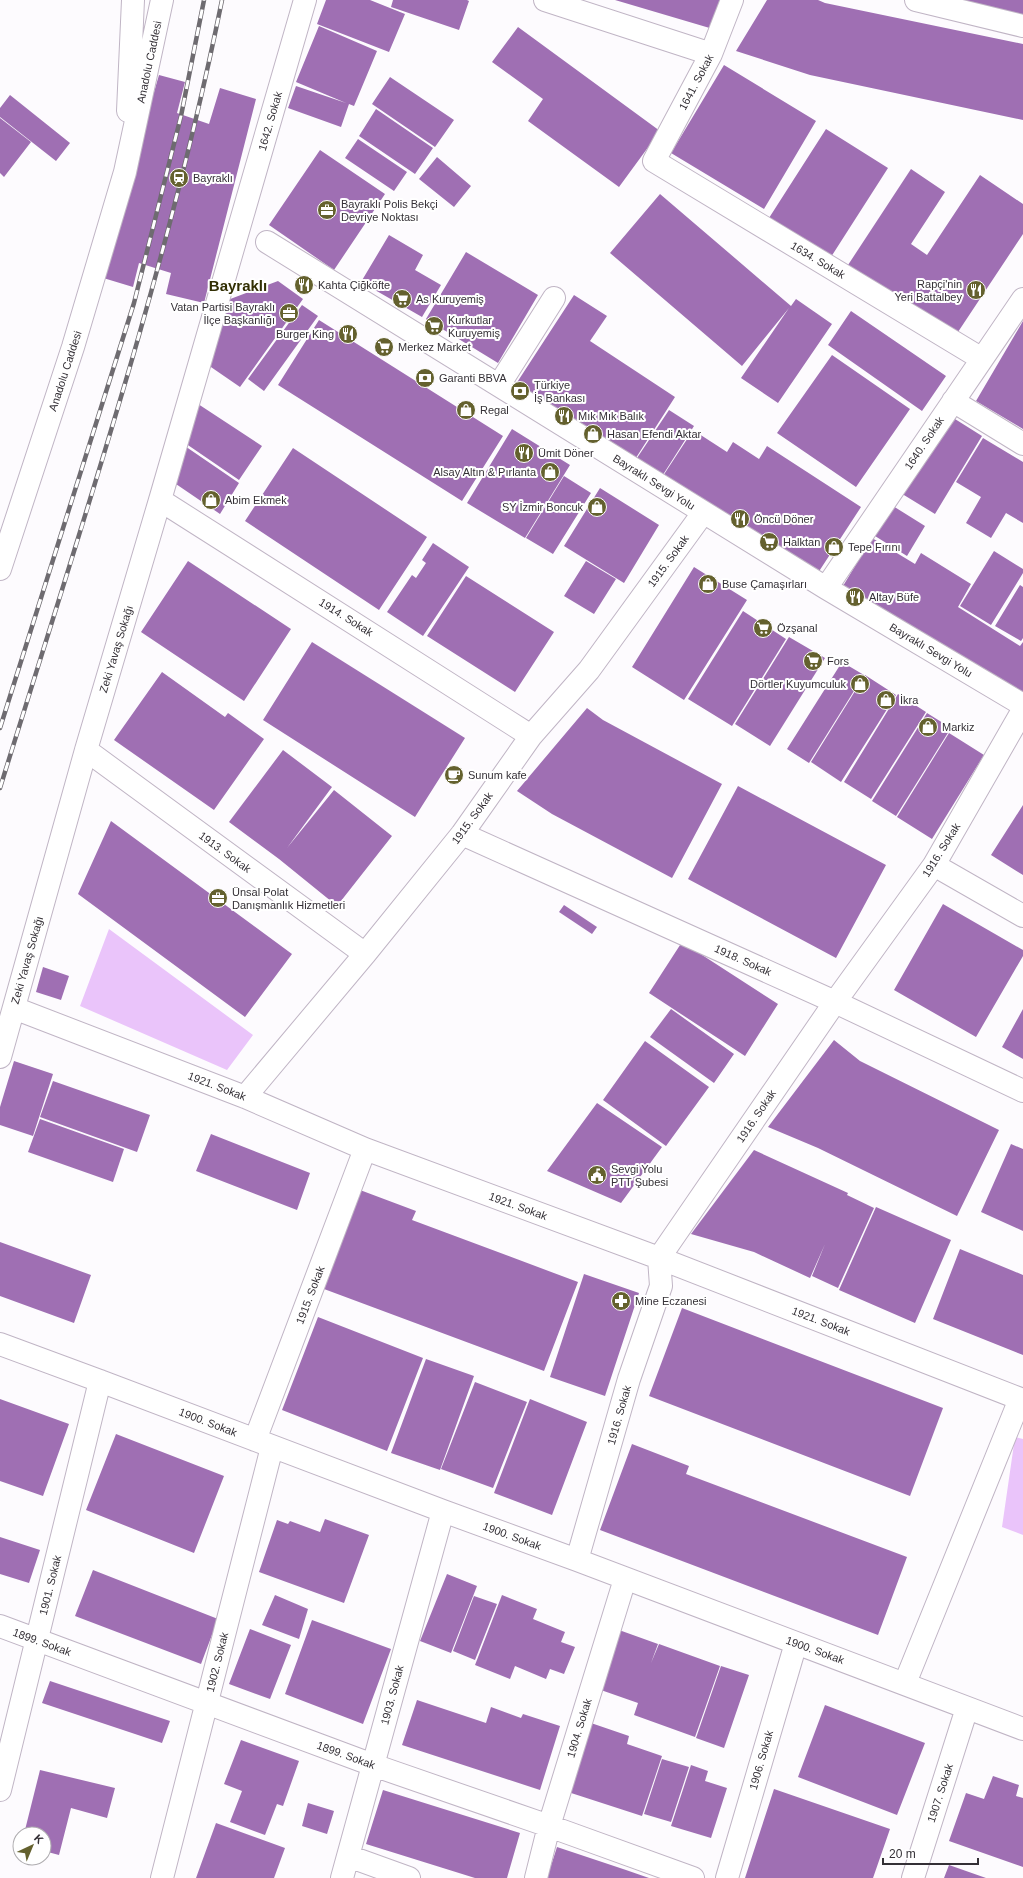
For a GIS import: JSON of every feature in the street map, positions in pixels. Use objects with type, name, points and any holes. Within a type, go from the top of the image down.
[{"type":"street","name":"Anadolu Caddesi","points":[[126,172],[133,0]]},
{"type":"street","points":[[150,0],[151,55]]},
{"type":"street","name":"Anadolu Caddesi","points":[[0,569],[73,347],[126,172],[162,0]]},
{"type":"street","name":"1642. Sokak","points":[[235,242],[305,0]]},
{"type":"street","points":[[546,0],[711,54]]},
{"type":"street","name":"1641. Sokak","points":[[654,161],[711,54],[732,0]]},
{"type":"street","points":[[916,0],[1023,26]]},
{"type":"street","name":"1634. Sokak","points":[[654,161],[982,359]]},
{"type":"street","name":"Zeki Yavaş Sokağı","points":[[0,1056],[86,750],[235,242]]},
{"type":"street","name":"Bayraklı Sevgi Yolu","points":[[267,242],[826,588],[1023,705]]},
{"type":"street","points":[[499,385],[554,298]]},
{"type":"street","name":"1640. Sokak","points":[[826,588],[1023,299]]},
{"type":"street","points":[[953,401],[1023,444]]},
{"type":"street","name":"1914. Sokak","points":[[160,500],[531,736]]},
{"type":"street","name":"1915. Sokak","points":[[245,1097],[365,954],[462,834],[531,736],[590,670],[704,513]]},
{"type":"street","name":"1916. Sokak","points":[[577,1560],[629,1380],[661,1286],[660,1258],[835,1002],[934,864],[1023,710]]},
{"type":"street","name":"1913. Sokak","points":[[86,750],[365,954]]},
{"type":"street","name":"1918. Sokak","points":[[462,834],[835,1002],[1023,1091]]},
{"type":"street","points":[[934,864],[1023,916]]},
{"type":"street","name":"1921. Sokak","points":[[14,1008],[245,1097],[365,1149],[660,1258],[1021,1400]]},
{"type":"street","name":"1915. Sokak","points":[[264,1443],[365,1149]]},
{"type":"street","name":"1900. Sokak","points":[[0,1344],[1023,1729]]},
{"type":"street","name":"1901. Sokak","points":[[0,1790],[100,1381]]},
{"type":"street","points":[[904,1683],[1021,1400]]},
{"type":"street","name":"1902. Sokak","points":[[162,1878],[207,1704],[264,1443]]},
{"type":"street","name":"1903. Sokak","points":[[342,1878],[442,1511]]},
{"type":"street","name":"1904. Sokak","points":[[536,1878],[549,1826],[625,1579]]},
{"type":"street","name":"1899. Sokak","points":[[0,1626],[373,1765],[693,1878]]},
{"type":"street","name":"1906. Sokak","points":[[727,1878],[796,1643]]},
{"type":"street","name":"1907. Sokak","points":[[913,1878],[967,1708]]},
{"type":"street","points":[[348,1856],[409,1878]]},
{"type":"shaded area","points":[[109,929],[253,1035],[227,1070],[80,1006]]},
{"type":"shaded area","points":[[1015,1437],[1023,1439],[1023,1535],[1002,1527]]},
{"type":"building","points":[[326,0],[370,0],[405,14],[389,52],[317,24]]},
{"type":"building","points":[[393,0],[469,1],[459,30],[391,7]]},
{"type":"building","points":[[615,0],[722,0],[713,29]]},
{"type":"building","points":[[767,0],[818,0],[825,3],[1023,44],[1023,120],[810,75],[736,51]]},
{"type":"building","points":[[952,0],[1023,0],[1023,20]]},
{"type":"building","points":[[319,26],[377,51],[354,106],[349,104],[341,127],[288,108],[296,86],[346,103],[296,82]]},
{"type":"building","points":[[518,27],[660,131],[619,187],[528,121],[543,99],[492,62]]},
{"type":"building","points":[[724,65],[816,121],[764,209],[671,153]]},
{"type":"building","points":[[159,75],[185,82],[177,113],[209,124],[220,88],[256,99],[204,303],[166,294],[171,273],[139,263],[133,287],[100,277]]},
{"type":"building","points":[[390,77],[454,120],[435,147],[372,104]]},
{"type":"building","points":[[10,95],[70,143],[56,161],[0,117],[0,108]]},
{"type":"building","points":[[376,109],[433,148],[415,174],[359,136]]},
{"type":"building","points":[[0,118],[31,142],[4,177],[0,173]]},
{"type":"building","points":[[826,129],[888,168],[831,257],[769,218]]},
{"type":"building","points":[[358,139],[407,172],[394,191],[345,158]]},
{"type":"building","name":"Bayraklı Polis Bekçi Devriye Noktası","points":[[320,150],[385,194],[334,270],[269,225]]},
{"type":"building","points":[[437,157],[471,186],[454,207],[419,179]]},
{"type":"building","points":[[911,169],[945,192],[911,244],[927,255],[980,175],[1023,204],[1023,234],[956,335],[848,265]]},
{"type":"building","points":[[660,194],[791,306],[796,299],[832,324],[778,403],[741,378],[789,308],[742,366],[610,253]]},
{"type":"building","points":[[389,235],[423,255],[415,270],[441,285],[422,317],[361,282]]},
{"type":"building","points":[[466,252],[538,295],[498,363],[426,319]]},
{"type":"building","points":[[278,281],[303,299],[240,387],[208,365],[225,301]]},
{"type":"building","points":[[574,295],[607,316],[590,341],[675,397],[632,464],[514,387]]},
{"type":"building","points":[[302,305],[318,316],[264,391],[248,379]]},
{"type":"building","points":[[851,311],[946,376],[922,411],[828,345]]},
{"type":"building","points":[[319,320],[503,436],[462,501],[278,385]]},
{"type":"building","points":[[1023,321],[1023,429],[976,401]]},
{"type":"building","points":[[832,355],[910,409],[856,487],[777,433]]},
{"type":"building","points":[[192,400],[262,446],[239,480],[182,441]]},
{"type":"building","points":[[669,410],[694,426],[659,481],[633,464]]},
{"type":"building","points":[[947,414],[982,436],[935,514],[899,492]]},
{"type":"building","points":[[512,429],[570,465],[525,538],[467,503]]},
{"type":"building","points":[[693,430],[727,452],[733,442],[759,459],[767,446],[861,507],[814,579],[661,479]]},
{"type":"building","points":[[983,438],[1023,462],[1023,523],[1006,513],[991,538],[966,523],[981,497],[956,482]]},
{"type":"building","points":[[179,442],[239,483],[220,514],[173,482]]},
{"type":"building","points":[[293,448],[427,537],[379,610],[245,521]]},
{"type":"building","points":[[564,476],[591,493],[553,554],[526,538]]},
{"type":"building","points":[[600,488],[659,525],[624,583],[564,546]]},
{"type":"building","points":[[893,506],[925,526],[907,556],[875,536]]},
{"type":"building","points":[[872,538],[915,564],[921,553],[971,584],[958,607],[1020,646],[1023,642],[1023,697],[843,586]]},
{"type":"building","points":[[433,543],[469,567],[423,636],[387,612],[412,575],[416,578],[426,563],[422,560]]},
{"type":"building","points":[[994,551],[1023,569],[1023,573],[991,625],[960,606]]},
{"type":"building","points":[[188,561],[291,629],[244,701],[141,632]]},
{"type":"building","points":[[586,561],[616,579],[594,614],[564,596]]},
{"type":"building","points":[[694,567],[747,600],[684,700],[632,667]]},
{"type":"building","points":[[466,576],[554,632],[515,692],[427,636]]},
{"type":"building","points":[[1020,585],[1023,587],[1023,638],[1021,641],[995,626]]},
{"type":"building","points":[[743,611],[786,639],[732,726],[688,699]]},
{"type":"building","points":[[789,637],[825,658],[770,746],[735,724]]},
{"type":"building","points":[[312,642],[465,738],[415,817],[263,720]]},
{"type":"building","points":[[842,662],[864,675],[809,763],[787,749]]},
{"type":"building","points":[[162,672],[225,717],[228,713],[264,739],[214,810],[114,740]]},
{"type":"building","points":[[865,675],[896,695],[841,782],[811,762]]},
{"type":"building","points":[[898,694],[926,712],[871,799],[844,782]]},
{"type":"building","points":[[587,708],[603,720],[722,784],[672,878],[552,814],[517,791]]},
{"type":"building","points":[[927,713],[951,728],[896,816],[872,801]]},
{"type":"building","points":[[949,733],[984,755],[932,839],[897,817]]},
{"type":"building","points":[[283,750],[332,787],[287,848],[334,790],[392,836],[337,906],[279,859],[229,822]]},
{"type":"building","points":[[738,786],[886,865],[836,958],[688,879]]},
{"type":"building","points":[[1023,805],[1023,875],[991,855]]},
{"type":"building","points":[[111,821],[292,954],[245,1017],[78,894]]},
{"type":"building","points":[[943,904],[1023,950],[1023,956],[976,1037],[894,990]]},
{"type":"building","points":[[564,905],[597,927],[592,934],[559,912]]},
{"type":"building","points":[[682,942],[778,1004],[745,1056],[649,993]]},
{"type":"building","points":[[43,967],[69,976],[61,1000],[36,992]]},
{"type":"building","points":[[671,1009],[734,1054],[714,1083],[650,1037]]},
{"type":"building","points":[[1023,1009],[1023,1059],[1002,1047]]},
{"type":"building","points":[[834,1040],[860,1061],[999,1130],[957,1216],[818,1148],[768,1127]]},
{"type":"building","points":[[645,1041],[709,1087],[666,1146],[603,1100]]},
{"type":"building","points":[[14,1061],[53,1074],[33,1136],[0,1125],[0,1107]]},
{"type":"building","points":[[53,1081],[150,1115],[137,1152],[40,1117]]},
{"type":"building","points":[[597,1103],[662,1147],[621,1203],[547,1171]]},
{"type":"building","points":[[40,1119],[124,1149],[113,1182],[28,1152]]},
{"type":"building","points":[[211,1134],[310,1173],[297,1210],[196,1171]]},
{"type":"building","points":[[1011,1144],[1023,1149],[1023,1231],[981,1212]]},
{"type":"building","points":[[754,1150],[848,1193],[847,1195],[874,1208],[838,1288],[812,1276],[825,1244],[810,1278],[754,1252],[691,1234]]},
{"type":"building","points":[[360,1190],[416,1211],[412,1220],[578,1282],[544,1371],[324,1289]]},
{"type":"building","points":[[876,1207],[951,1240],[915,1323],[839,1290]]},
{"type":"building","points":[[0,1242],[91,1275],[74,1323],[0,1296]]},
{"type":"building","points":[[960,1249],[1023,1275],[1023,1355],[933,1319]]},
{"type":"building","points":[[584,1274],[639,1293],[605,1396],[550,1377]]},
{"type":"building","points":[[682,1308],[943,1408],[910,1496],[649,1396]]},
{"type":"building","points":[[318,1317],[423,1358],[387,1451],[282,1410]]},
{"type":"building","points":[[426,1359],[474,1376],[440,1470],[391,1453]]},
{"type":"building","points":[[475,1382],[527,1402],[493,1488],[441,1469]]},
{"type":"building","points":[[0,1399],[69,1424],[43,1496],[0,1481]]},
{"type":"building","points":[[530,1399],[587,1422],[552,1515],[494,1493]]},
{"type":"building","points":[[116,1434],[224,1476],[194,1553],[86,1510]]},
{"type":"building","points":[[632,1444],[689,1466],[686,1474],[907,1557],[878,1635],[600,1530]]},
{"type":"building","points":[[325,1519],[369,1535],[344,1603],[259,1572],[277,1520],[288,1524],[290,1521],[320,1532]]},
{"type":"building","points":[[0,1537],[40,1550],[29,1583],[0,1574]]},
{"type":"building","points":[[93,1570],[218,1619],[201,1664],[75,1616]]},
{"type":"building","points":[[447,1574],[477,1586],[451,1653],[420,1641]]},
{"type":"building","points":[[275,1595],[308,1609],[299,1639],[262,1625]]},
{"type":"building","points":[[502,1595],[537,1609],[533,1619],[565,1632],[561,1642],[575,1647],[564,1674],[550,1669],[546,1679],[515,1666],[510,1679],[475,1665]]},
{"type":"building","points":[[474,1596],[497,1604],[475,1660],[453,1651]]},
{"type":"building","points":[[312,1620],[391,1649],[363,1724],[285,1694]]},
{"type":"building","points":[[250,1629],[291,1645],[270,1699],[229,1684]]},
{"type":"building","points":[[619,1630],[658,1644],[651,1663],[659,1644],[720,1666],[695,1737],[634,1715],[638,1703],[598,1689]]},
{"type":"building","points":[[721,1666],[749,1675],[724,1748],[696,1738]]},
{"type":"building","points":[[50,1681],[170,1721],[162,1743],[42,1703]]},
{"type":"building","points":[[417,1700],[486,1723],[491,1707],[521,1718],[523,1714],[560,1726],[540,1790],[402,1745]]},
{"type":"building","points":[[825,1705],[925,1743],[897,1815],[798,1777]]},
{"type":"building","points":[[591,1723],[629,1736],[627,1744],[662,1756],[642,1816],[568,1792]]},
{"type":"building","points":[[241,1740],[299,1761],[283,1806],[277,1804],[265,1835],[230,1822],[242,1791],[224,1784]]},
{"type":"building","points":[[662,1759],[689,1767],[671,1822],[644,1814]]},
{"type":"building","points":[[691,1765],[708,1771],[705,1781],[727,1788],[711,1838],[671,1826]]},
{"type":"building","points":[[40,1770],[115,1788],[107,1818],[71,1808],[59,1855],[52,1853],[52,1826],[26,1826]]},
{"type":"building","points":[[993,1776],[1019,1785],[1016,1796],[1023,1798],[1023,1867],[949,1841],[966,1793],[984,1799]]},
{"type":"building","points":[[774,1789],[890,1829],[873,1878],[745,1878]]},
{"type":"building","points":[[383,1790],[520,1833],[507,1878],[475,1878],[366,1844]]},
{"type":"building","points":[[308,1803],[334,1811],[327,1834],[302,1826]]},
{"type":"building","points":[[216,1823],[285,1848],[274,1878],[196,1878]]},
{"type":"building","points":[[557,1847],[626,1870],[649,1878],[547,1878]]},
{"type":"building","points":[[949,1865],[986,1878],[944,1878]]},
{"type":"railway","points":[[0,728],[134,303],[181,116],[204,0]]},
{"type":"railway","points":[[0,788],[92,495],[149,298],[176,199],[222,0]]},
{"type":"place","name":"Bayraklı","points":[[179,178]]},
{"type":"place","name":"Bayraklı Polis Bekçi Devriye Noktası","points":[[327,210]]},
{"type":"place","name":"Kahta Çiğköfte","points":[[304,285]]},
{"type":"place","name":"Rapçi'nin Yeri Battalbey","points":[[976,290]]},
{"type":"place","name":"As Kuruyemiş","points":[[402,299]]},
{"type":"place","name":"Vatan Partisi Bayraklı İlçe Başkanlığı","points":[[289,313]]},
{"type":"place","name":"Kurkutlar Kuruyemiş","points":[[434,326]]},
{"type":"place","name":"Burger King","points":[[348,334]]},
{"type":"place","name":"Merkez Market","points":[[384,347]]},
{"type":"place","name":"Garanti BBVA","points":[[425,378]]},
{"type":"place","name":"Türkiye İş Bankası","points":[[520,391]]},
{"type":"place","name":"Regal","points":[[466,410]]},
{"type":"place","name":"Mık Mık Balık","points":[[564,416]]},
{"type":"place","name":"Hasan Efendi Aktar","points":[[593,434]]},
{"type":"place","name":"Ümit Döner","points":[[524,453]]},
{"type":"place","name":"Alsay Altın & Pırlanta","points":[[550,472]]},
{"type":"place","name":"Abim Ekmek","points":[[211,500]]},
{"type":"place","name":"SY İzmir Boncuk","points":[[597,507]]},
{"type":"place","name":"Öncü Döner","points":[[740,519]]},
{"type":"place","name":"Halktan","points":[[769,542]]},
{"type":"place","name":"Tepe Fırını","points":[[834,547]]},
{"type":"place","name":"Buse Çamaşırları","points":[[708,584]]},
{"type":"place","name":"Altay Büfe","points":[[855,597]]},
{"type":"place","name":"Özşanal","points":[[763,628]]},
{"type":"place","name":"Fors","points":[[813,661]]},
{"type":"place","name":"Dörtler Kuyumculuk","points":[[860,684]]},
{"type":"place","name":"İkra","points":[[886,700]]},
{"type":"place","name":"Markiz","points":[[928,727]]},
{"type":"place","name":"Sunum kafe","points":[[454,775]]},
{"type":"place","name":"Ünsal Polat Danışmanlık Hizmetleri","points":[[218,898]]},
{"type":"place","name":"Sevgi Yolu PTT Şubesi","points":[[597,1175]]},
{"type":"place","name":"Mine Eczanesi","points":[[621,1301]]},
{"type":"district","name":"Bayraklı","points":[[238,285]]}]
